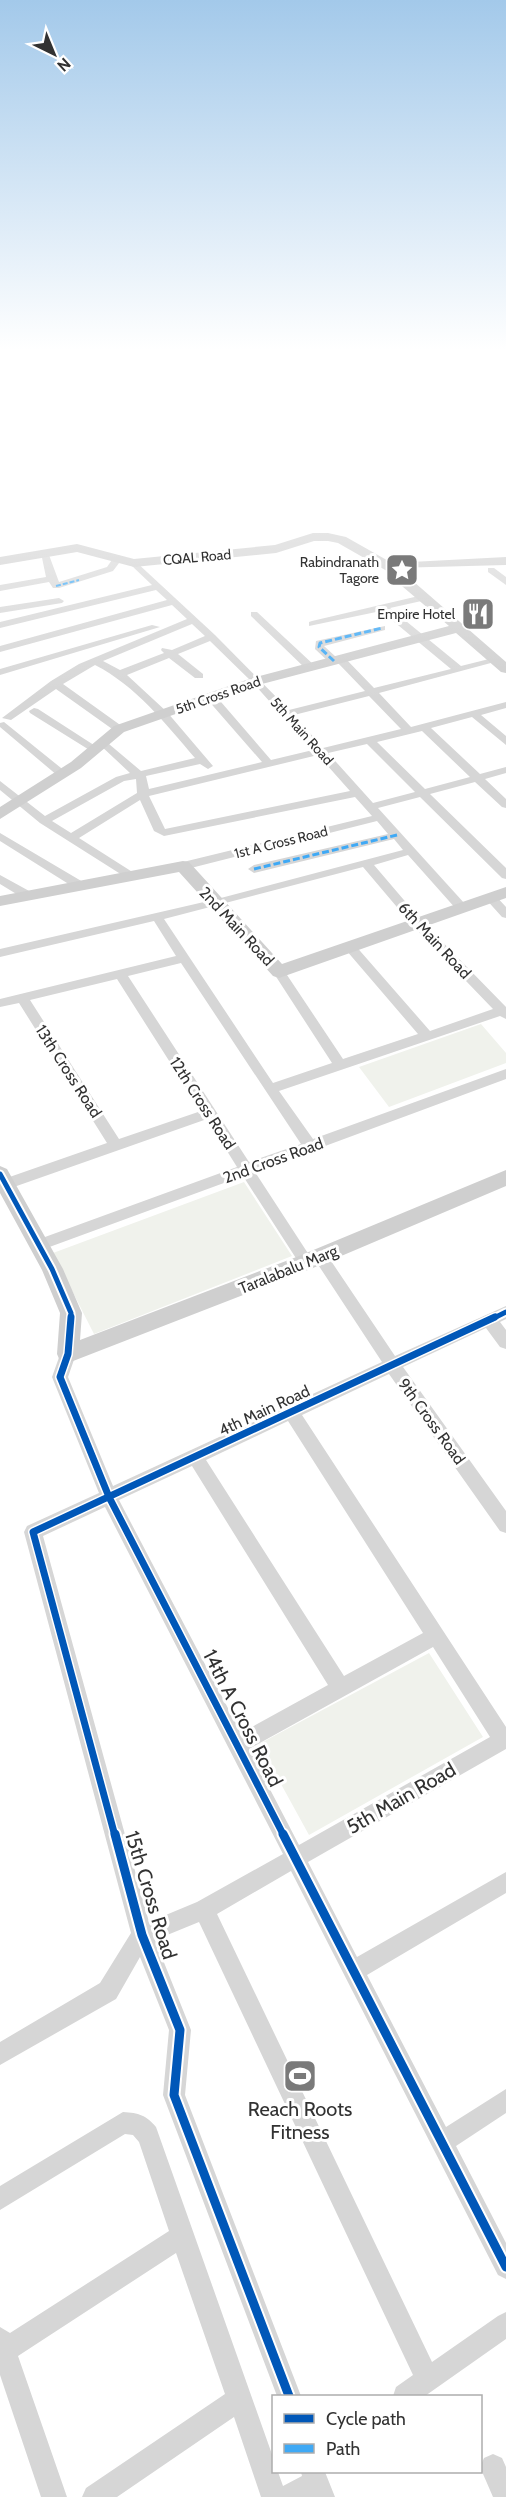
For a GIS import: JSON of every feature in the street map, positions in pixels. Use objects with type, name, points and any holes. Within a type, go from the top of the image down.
[{"type":"street","name":"CQAL Road","points":[[0,561],[80,548],[134,563],[276,549],[312,537],[328,537],[342,540],[398,571],[423,598],[501,664]]},
{"type":"street","points":[[44,555],[54,582],[67,602],[113,654]]},
{"type":"street","points":[[0,588],[54,582],[110,569],[117,559]]},
{"type":"street","points":[[398,571],[506,561]]},
{"type":"street","name":"5th Main Road","points":[[134,563],[257,681],[461,907]]},
{"type":"street","points":[[398,571],[506,569]]},
{"type":"street","points":[[491,570],[506,582]]},
{"type":"street","points":[[0,610],[67,602],[159,586]]},
{"type":"street","points":[[312,624],[423,598]]},
{"type":"street","points":[[0,649],[174,601]]},
{"type":"street","points":[[0,625],[67,602]]},
{"type":"street","points":[[384,608],[459,670]]},
{"type":"street","points":[[254,614],[309,667]]},
{"type":"street","points":[[62,774],[5,721],[55,683],[94,661],[192,618]]},
{"type":"street","points":[[0,672],[100,642],[192,618]]},
{"type":"street","points":[[382,628],[320,643],[319,647],[372,692],[409,731]]},
{"type":"street","name":"5th Cross Road","points":[[0,814],[62,774],[119,729],[257,681],[459,628]]},
{"type":"street","points":[[120,674],[212,637]]},
{"type":"street","points":[[150,638],[199,676]]},
{"type":"street","points":[[94,661],[120,674],[163,714],[216,776]]},
{"type":"street","points":[[286,714],[459,670],[501,664]]},
{"type":"street","points":[[55,683],[119,729]]},
{"type":"street","points":[[211,697],[268,763]]},
{"type":"street","points":[[71,838],[143,794],[409,731],[506,705]]},
{"type":"street","points":[[34,711],[99,745],[141,776],[143,794],[160,831],[164,833],[357,793]]},
{"type":"street","points":[[474,714],[506,742]]},
{"type":"street","points":[[424,727],[506,805]]},
{"type":"street","points":[[369,740],[506,875]]},
{"type":"street","points":[[44,821],[120,779],[141,776],[202,760]]},
{"type":"street","points":[[371,807],[506,770]]},
{"type":"street","points":[[0,784],[44,821],[130,876]]},
{"type":"street","name":"1st A Cross Road","points":[[183,866],[380,817]]},
{"type":"street","points":[[254,869],[397,835]]},
{"type":"street","points":[[0,836],[79,885]]},
{"type":"street","points":[[0,953],[217,903],[411,851]]},
{"type":"street","name":"6th Main Road","points":[[366,863],[417,923],[504,1013]]},
{"type":"street","points":[[0,901],[183,866]]},
{"type":"street","name":"2nd Main Road","points":[[183,866],[279,972],[498,895]]},
{"type":"street","points":[[0,879],[27,895]]},
{"type":"street","points":[[498,895],[506,914]]},
{"type":"street","points":[[157,917],[310,1146]]},
{"type":"street","points":[[350,947],[428,1036]]},
{"type":"street","points":[[0,1003],[184,958]]},
{"type":"street","points":[[279,972],[340,1065]]},
{"type":"street","name":"12th Cross Road","points":[[120,974],[245,1170],[313,1259]]},
{"type":"street","name":"13th Cross Road","points":[[22,998],[116,1145]]},
{"type":"street","points":[[270,1089],[504,1013]]},
{"type":"street","name":"2nd Cross Road","points":[[39,1245],[506,1074]]},
{"type":"street","points":[[3,1179],[116,1145],[209,1113]]},
{"type":"street","name":"Taralabalu Marg","points":[[68,1354],[313,1259],[506,1178]]},
{"type":"street","name":"14th A Cross Road","points":[[3,1179],[39,1245],[71,1314],[68,1354],[60,1377],[109,1497],[506,2267]]},
{"type":"street","name":"9th Cross Road","points":[[313,1259],[506,1525]]},
{"type":"street","name":"4th Main Road","points":[[33,1532],[506,1311]]},
{"type":"street","points":[[489,1320],[506,1342]]},
{"type":"street","points":[[291,1412],[504,1739]]},
{"type":"street","points":[[195,1457],[341,1688]]},
{"type":"street","name":"15th Cross Road","points":[[33,1532],[142,1935],[180,2030],[174,2095],[288,2395]]},
{"type":"street","points":[[238,1744],[435,1636]]},
{"type":"street","name":"5th Main Road","points":[[142,1935],[204,1910],[504,1739]]},
{"type":"street","points":[[354,1971],[506,1882]]},
{"type":"street","points":[[204,1910],[428,2380]]},
{"type":"street","points":[[0,2054],[108,1991],[142,1935]]},
{"type":"street","points":[[442,2142],[506,2100]]},
{"type":"street","points":[[0,2199],[123,2123],[139,2124],[148,2135],[239,2399],[269,2470],[274,2497]]},
{"type":"street","points":[[54,2497],[1,2347],[182,2236]]},
{"type":"street","points":[[408,2395],[506,2324]]},
{"type":"street","points":[[95,2497],[239,2399]]},
{"type":"street","points":[[493,2467],[506,2496]]},
{"type":"street","points":[[289,2497],[317,2483]]},
{"type":"shaded area","points":[[481,1024],[506,1053],[506,1063],[389,1107],[359,1067]]},
{"type":"shaded area","points":[[244,1182],[292,1256],[94,1334],[53,1253]]},
{"type":"shaded area","points":[[429,1653],[483,1737],[309,1835],[259,1744]]},
{"type":"marked path","points":[[56,586],[79,580]]},
{"type":"marked path","points":[[334,661],[319,647],[320,643],[382,628]]},
{"type":"marked path","points":[[254,869],[397,835]]},
{"type":"cycle path","points":[[0,1174],[52,1269],[71,1313],[68,1354],[60,1377],[109,1497],[506,2267]]},
{"type":"cycle path","points":[[289,2395],[174,2095],[180,2030],[142,1935],[33,1532],[506,1312]]},
{"type":"place","name":"Rabindranath Tagore","points":[[402,570]]},
{"type":"place","name":"Empire Hotel","points":[[478,614]]},
{"type":"place","name":"Reach Roots Fitness","points":[[300,2076]]}]
